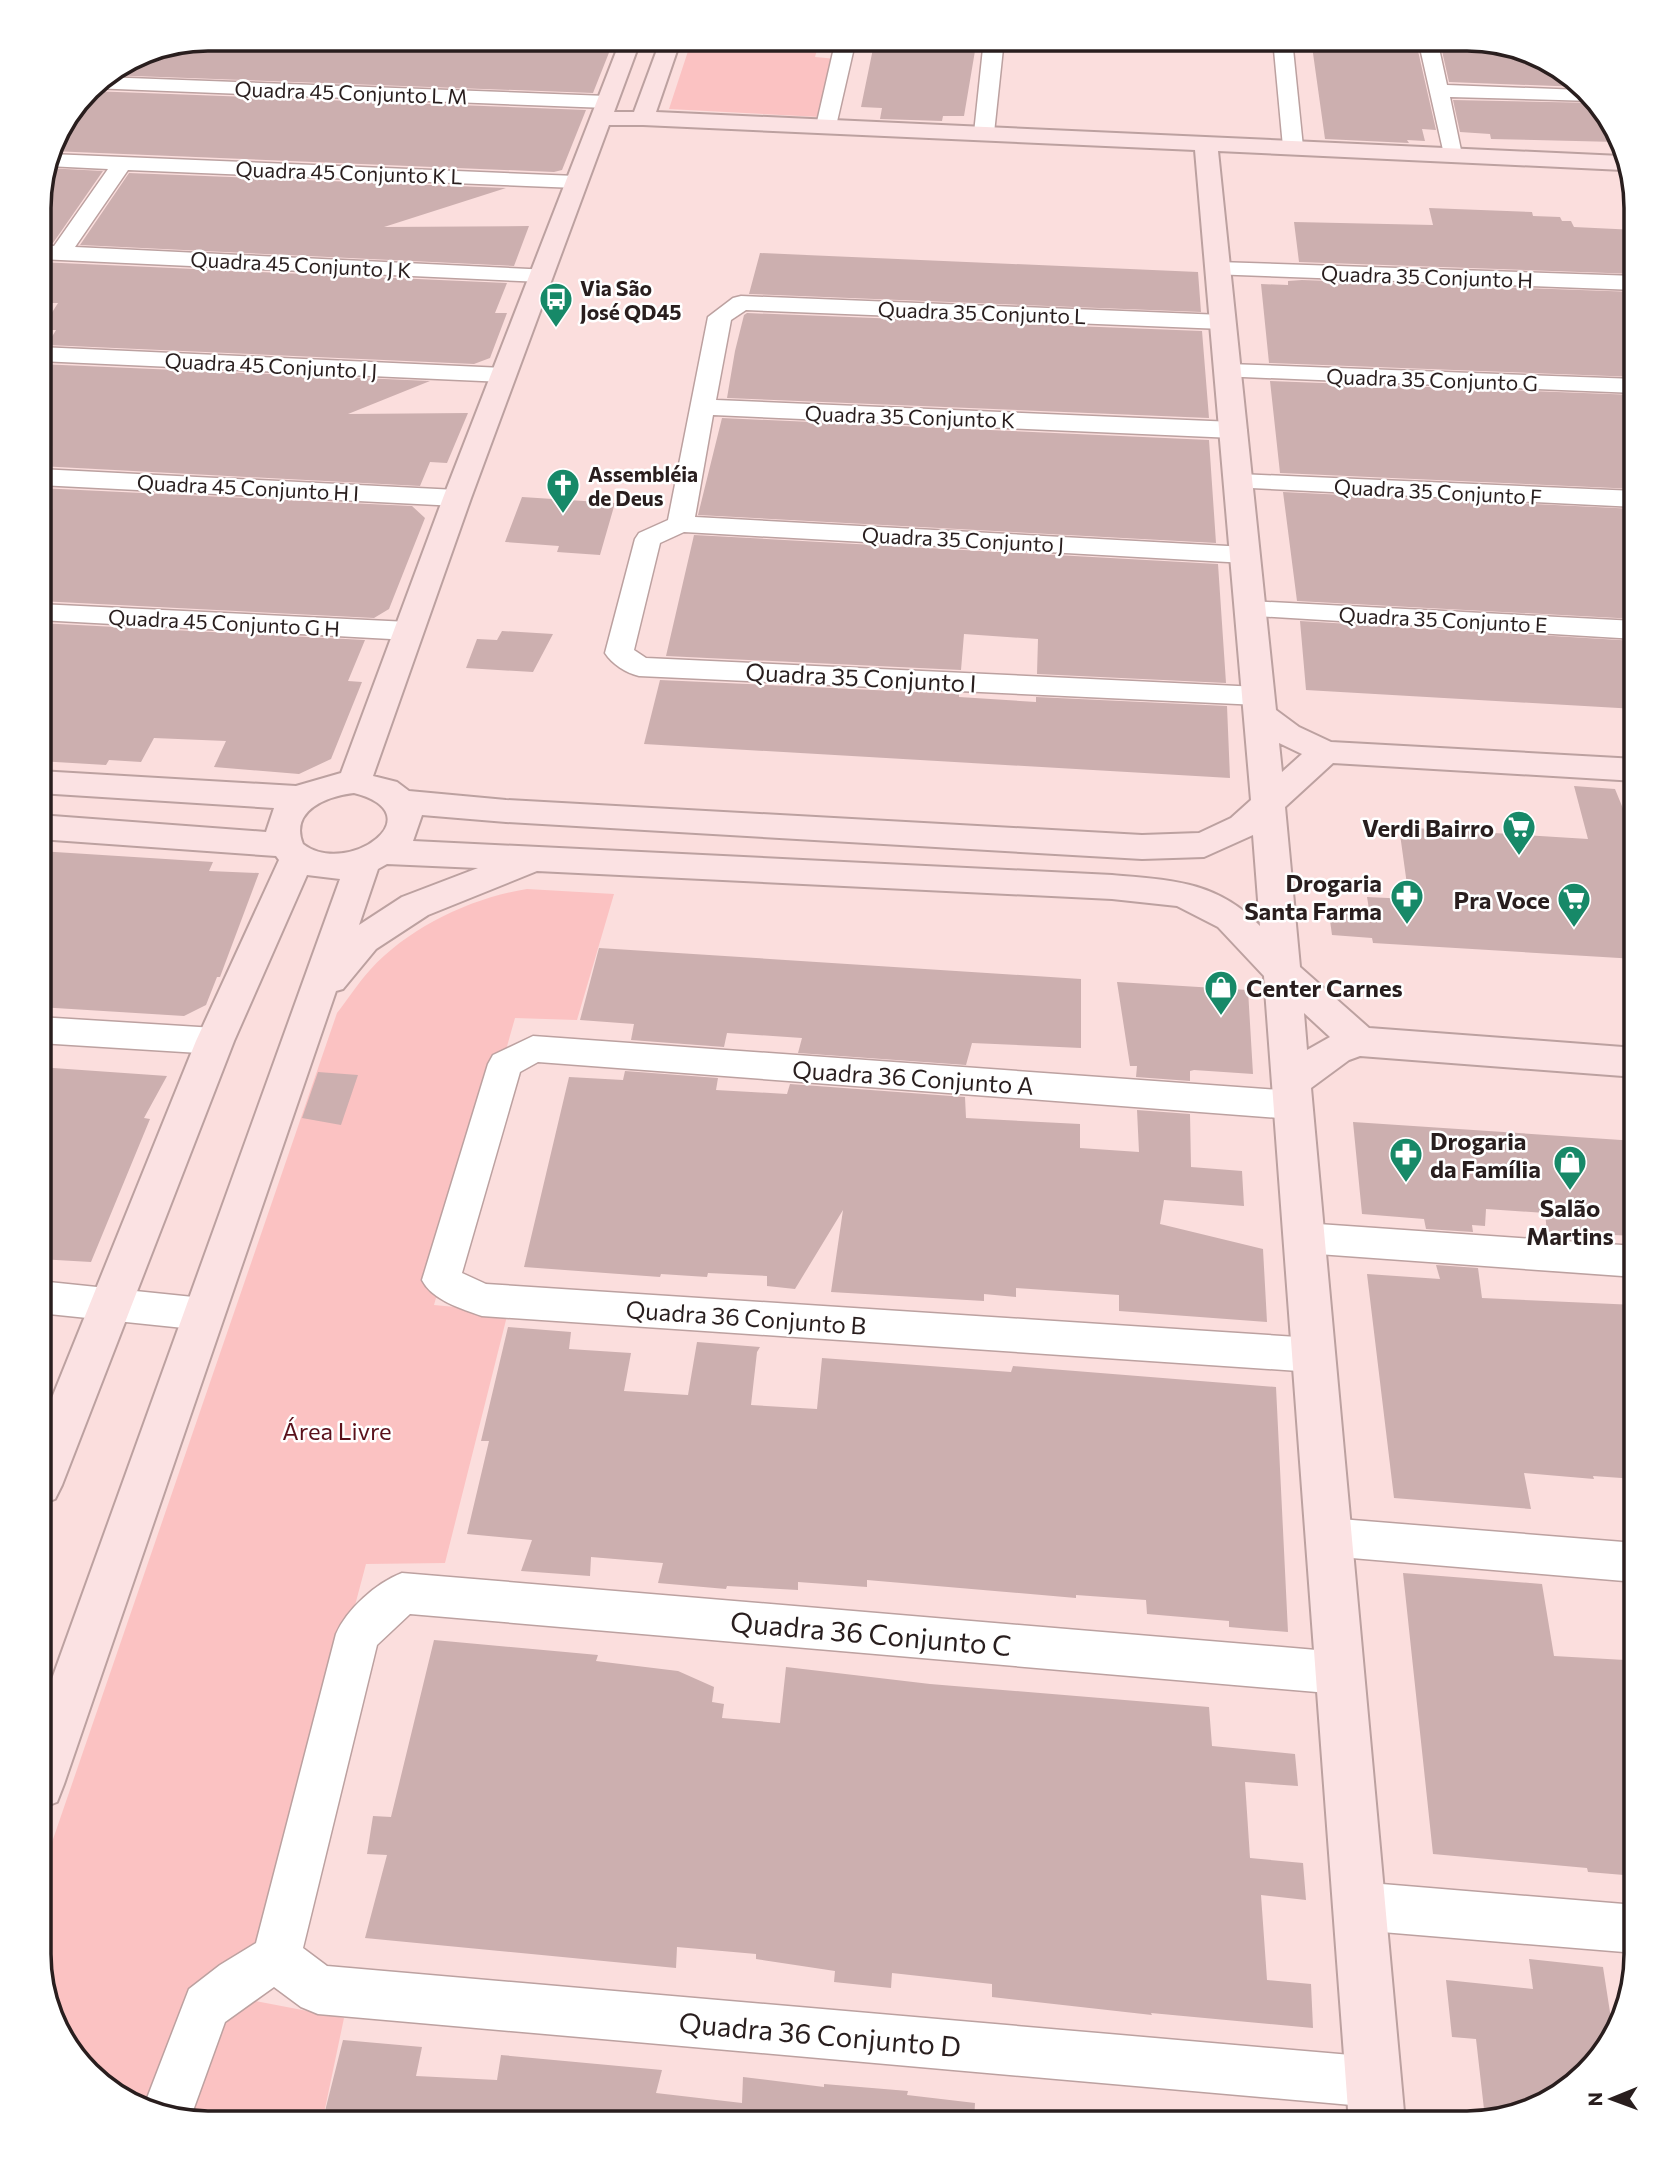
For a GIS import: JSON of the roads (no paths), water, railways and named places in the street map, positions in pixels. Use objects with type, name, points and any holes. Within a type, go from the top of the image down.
[{"type":"street","points":[[354,782],[457,498],[626,51]]},
{"type":"street","points":[[643,118],[667,51]]},
{"type":"street","points":[[826,126],[843,51]]},
{"type":"street","points":[[984,133],[993,51]]},
{"type":"street","points":[[1283,51],[1293,147]]},
{"type":"street","points":[[1430,51],[1452,155]]},
{"type":"street","name":"Quadra 45 Conjunto L M","points":[[112,84],[603,110]]},
{"type":"street","points":[[1439,92],[1577,96]]},
{"type":"street","points":[[603,110],[643,118],[1617,163]]},
{"type":"street","points":[[1206,143],[1260,705],[1375,2103]]},
{"type":"street","name":"Quadra 45 Conjunto K L","points":[[59,160],[576,182]]},
{"type":"street","points":[[51,252],[122,163]]},
{"type":"street","name":"Quadra 45 Conjunto J K","points":[[51,253],[542,275]]},
{"type":"street","name":"Quadra 35 Conjunto H","points":[[1218,269],[1624,283]]},
{"type":"street","name":"Quadra 35 Conjunto L","points":[[702,407],[720,317],[741,303],[1223,322]]},
{"type":"street","name":"Quadra 45 Conjunto I J","points":[[51,356],[504,376]]},
{"type":"street","name":"Quadra 35 Conjunto G","points":[[1228,372],[1624,386]]},
{"type":"street","points":[[680,524],[702,407]]},
{"type":"street","name":"Quadra 35 Conjunto K","points":[[702,407],[1234,430]]},
{"type":"street","name":"Quadra 45 Conjunto H I","points":[[51,478],[457,498]]},
{"type":"street","name":"Quadra 35 Conjunto F","points":[[1238,482],[1624,498]]},
{"type":"street","name":"Quadra 35 Conjunto J","points":[[680,524],[1246,555]]},
{"type":"street","name":"Quadra 35 Conjunto I","points":[[680,524],[648,539],[619,653],[639,667],[1260,705]]},
{"type":"street","name":"Quadra 35 Conjunto E","points":[[1250,609],[1624,629]]},
{"type":"street","name":"Quadra 45 Conjunto G H","points":[[51,613],[408,631]]},
{"type":"street","points":[[1260,705],[1287,734],[1325,752],[1624,769]]},
{"type":"street","points":[[402,802],[506,811],[954,837],[1142,847],[1204,845],[1243,826],[1325,752]]},
{"type":"street","points":[[51,1747],[315,996],[373,857],[397,840],[404,827],[406,814],[402,802],[390,791],[354,782],[335,784],[302,798],[283,820],[281,833],[291,851]]},
{"type":"street","points":[[51,783],[302,798]]},
{"type":"street","points":[[51,829],[291,851],[328,866],[373,857],[539,858],[1112,887],[1184,894],[1231,918],[1282,972],[1360,1042]]},
{"type":"street","points":[[947,878],[954,837]]},
{"type":"street","points":[[51,1454],[291,851]]},
{"type":"street","points":[[315,996],[363,940],[415,906],[539,858]]},
{"type":"street","points":[[51,1031],[215,1041]]},
{"type":"street","points":[[1292,1094],[1336,1049],[1360,1042],[1624,1061]]},
{"type":"street","name":"Quadra 36 Conjunto A","points":[[533,1049],[1292,1094]]},
{"type":"street","name":"Quadra 36 Conjunto B","points":[[533,1049],[505,1064],[441,1280],[482,1300],[1313,1355]]},
{"type":"street","points":[[1304,1238],[1624,1261]]},
{"type":"street","points":[[51,1298],[111,1302],[204,1314]]},
{"type":"street","points":[[1328,1536],[1624,1562]]},
{"type":"street","name":"Quadra 36 Conjunto C","points":[[276,1958],[358,1634],[402,1593],[1340,1673]]},
{"type":"street","points":[[1358,1906],[1624,1928]]},
{"type":"street","points":[[169,2106],[206,2006],[237,1982],[276,1958]]},
{"type":"street","name":"Quadra 36 Conjunto D","points":[[276,1958],[318,1990],[1375,2103]]},
{"type":"place","name":"Via São José QD45","points":[[556,329]]},
{"type":"place","name":"Assembléia de Deus","points":[[563,515]]},
{"type":"place","name":"Verdi Bairro","points":[[1519,857]]},
{"type":"place","name":"Drogaria Santa Farma","points":[[1407,926]]},
{"type":"place","name":"Pra Voce","points":[[1574,929]]},
{"type":"place","name":"Center Carnes","points":[[1221,1017]]},
{"type":"place","name":"Drogaria da Família","points":[[1406,1184]]},
{"type":"place","name":"Salão Martins","points":[[1570,1192]]},
{"type":"park label","name":"Área Livre","points":[[337,1430]]}]
